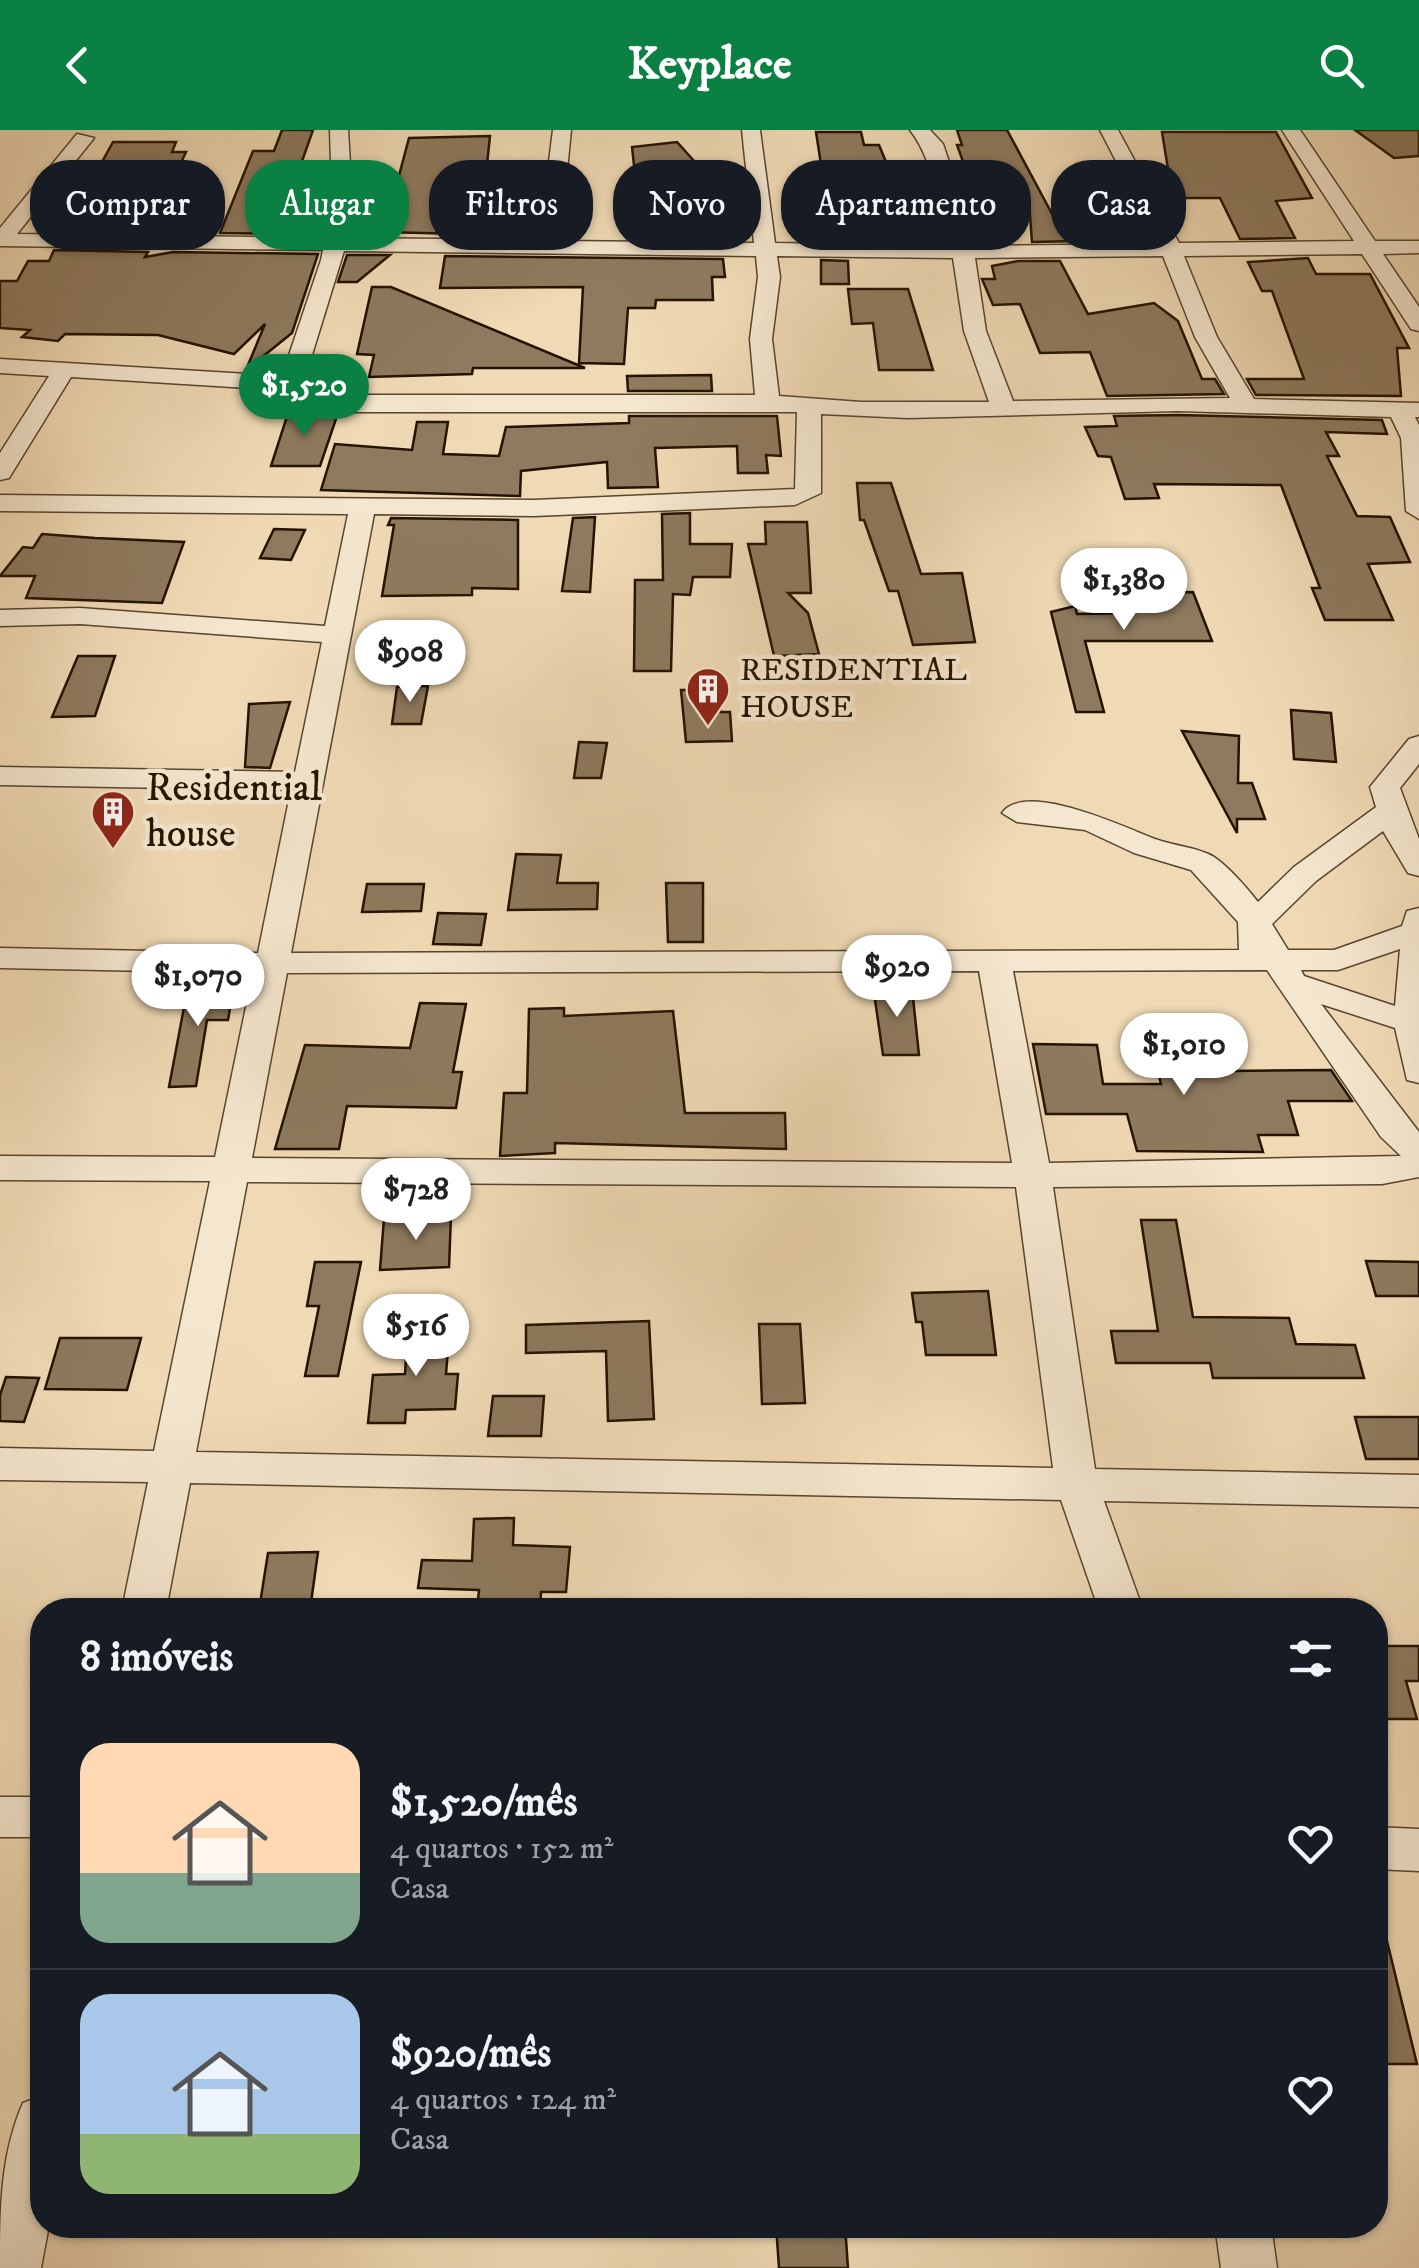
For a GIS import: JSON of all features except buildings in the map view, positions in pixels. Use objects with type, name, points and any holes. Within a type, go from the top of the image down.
[{"type":"street","points":[[339,130],[344,160]]},
{"type":"street","points":[[559,160],[562,130]]},
{"type":"street","points":[[752,130],[768,277],[761,340],[768,402]]},
{"type":"street","points":[[919,130],[933,144],[947,186],[946,213],[963,252],[975,330],[1004,409]]},
{"type":"street","points":[[1109,130],[1125,160]]},
{"type":"street","points":[[1291,130],[1372,247],[1419,324]]},
{"type":"street","points":[[84,138],[0,240],[245,241]]},
{"type":"street","points":[[593,247],[1102,250]]},
{"type":"street","points":[[1186,249],[1419,247]]},
{"type":"street","points":[[336,250],[291,384],[295,400],[314,405],[768,402],[809,407],[1246,406],[1410,411],[1419,511]]},
{"type":"street","points":[[1171,250],[1206,338],[1246,406]]},
{"type":"street","points":[[0,366],[291,384]]},
{"type":"street","points":[[0,472],[65,369]]},
{"type":"street","points":[[0,503],[534,508],[795,497],[808,493],[809,407]]},
{"type":"street","points":[[146,1598],[228,1168],[274,963],[363,504]]},
{"type":"street","points":[[0,618],[80,616],[337,634]]},
{"type":"street","points":[[1415,756],[1385,787],[1419,866]]},
{"type":"street","points":[[0,776],[308,780]]},
{"type":"street","points":[[1217,960],[1254,944],[1253,924],[1304,874],[1392,810]]},
{"type":"street","points":[[1017,813],[1056,814],[1094,823],[1145,846],[1202,863],[1228,886],[1394,1128],[1419,1153]]},
{"type":"street","points":[[1284,972],[1338,960],[1417,925],[1415,1024],[1419,1072]]},
{"type":"street","points":[[0,958],[274,963],[1217,960],[1284,972],[1415,1024]]},
{"type":"street","points":[[994,961],[1033,1175],[1076,1483],[1116,1598]]},
{"type":"street","points":[[0,1168],[1033,1175],[1382,1172],[1419,1165]]},
{"type":"street","points":[[0,1464],[1419,1490]]},
{"type":"street","points":[[0,1817],[30,1817]]},
{"type":"street","points":[[1388,1849],[1419,1850]]},
{"type":"street","points":[[14,2268],[30,2184]]},
{"type":"street","points":[[1245,2238],[1249,2268]]},
{"type":"place","name":"RESIDENTIAL HOUSE","points":[[708,727]]},
{"type":"place","name":"Residential house","points":[[113,850]]}]
